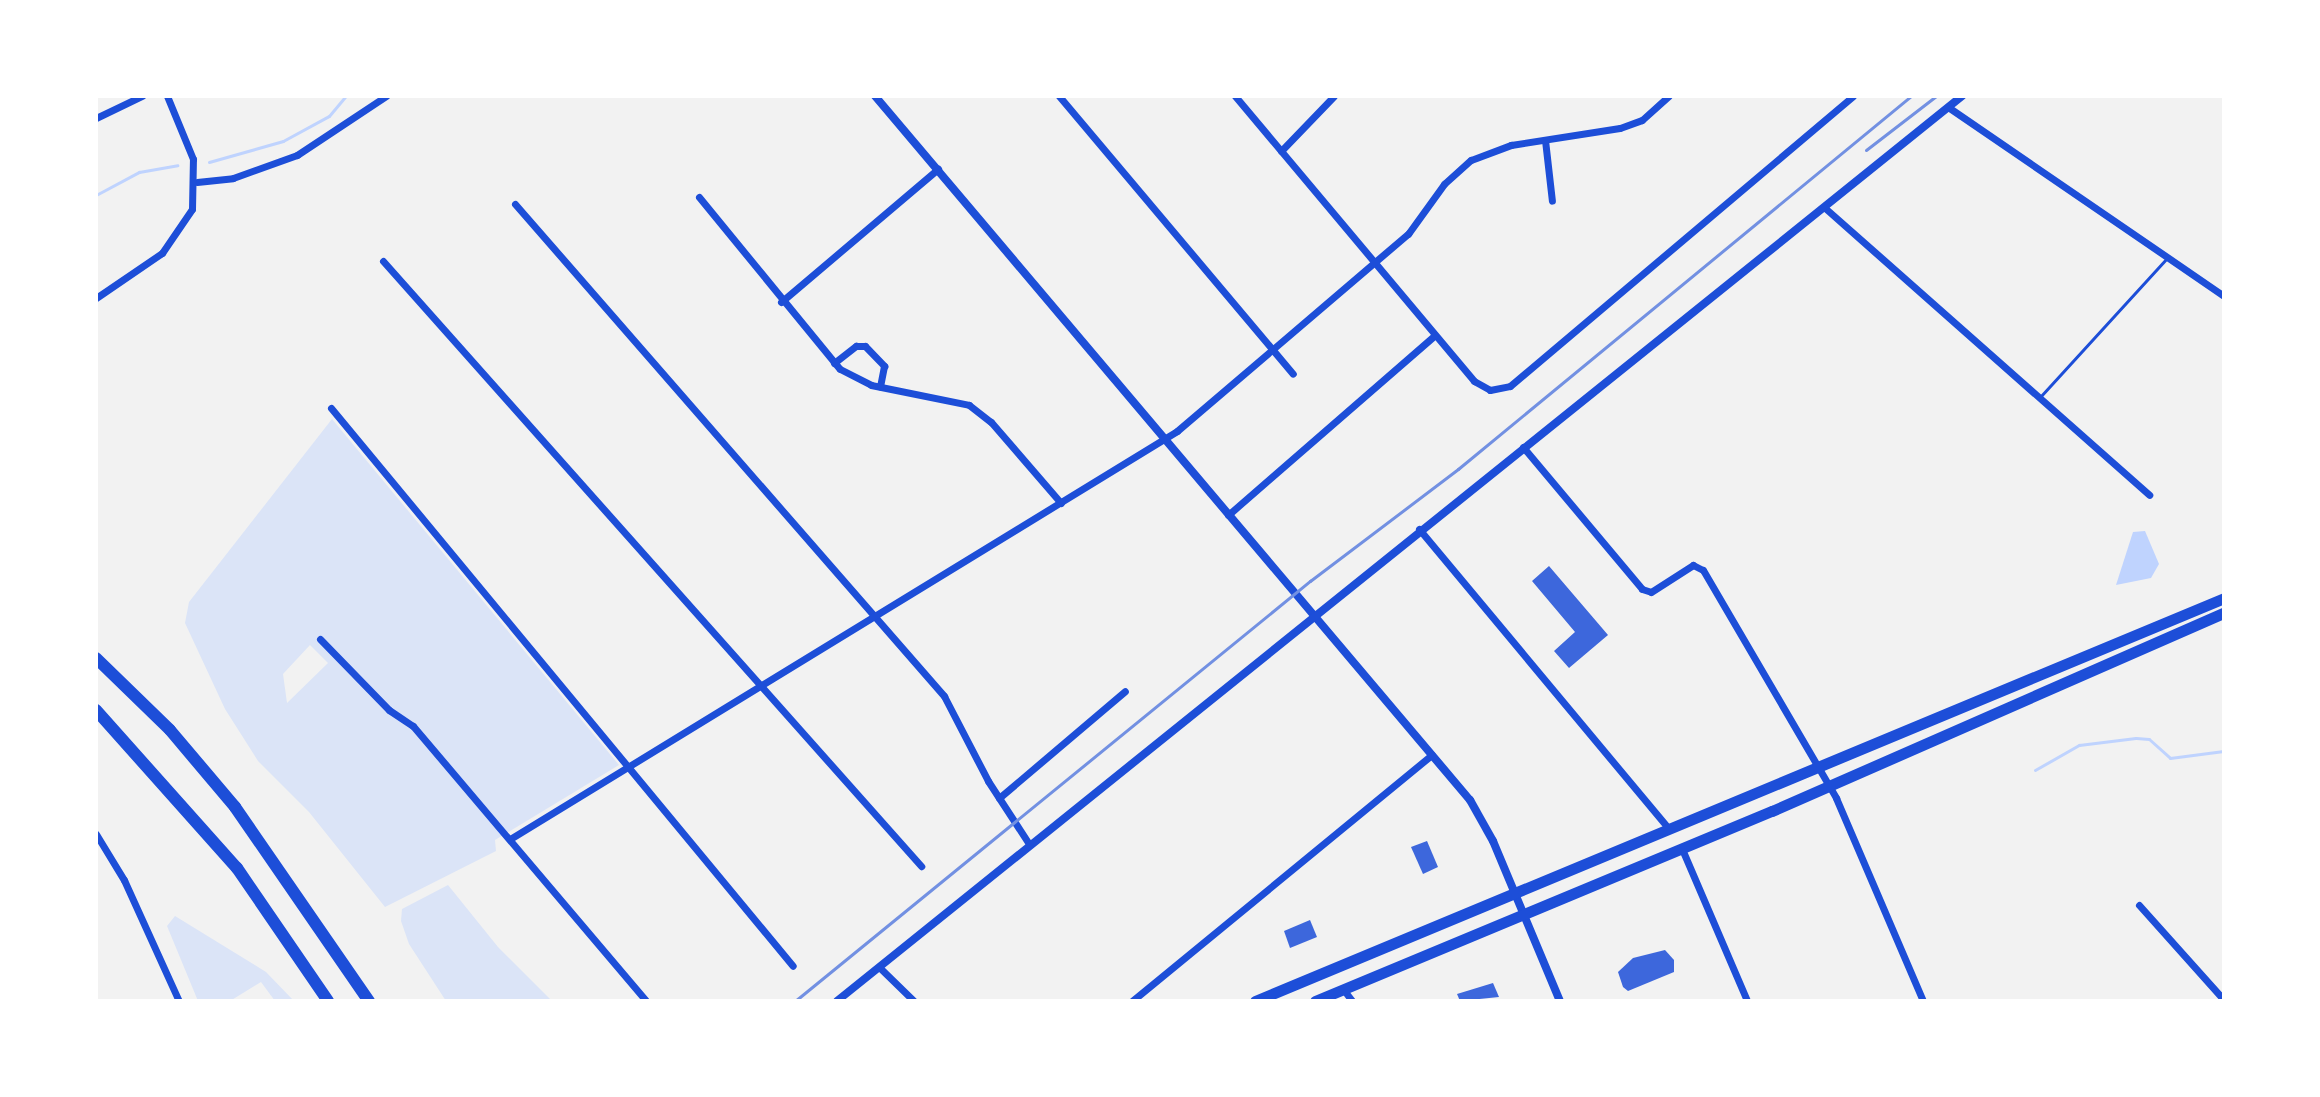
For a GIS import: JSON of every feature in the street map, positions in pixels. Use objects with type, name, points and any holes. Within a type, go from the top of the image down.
[{"type":"highway","points":[[1255,1001],[1514,890],[1820,767],[2224,598]]},
{"type":"highway","points":[[1315,1001],[1830,786],[2224,613]]},
{"type":"highway","points":[[96,658],[170,730],[235,807],[369,1001]]},
{"type":"highway","points":[[96,710],[237,868],[328,1001]]},
{"type":"highway","points":[[308,974],[320,1001]]},
{"type":"highway","points":[[352,977],[379,1001]]},
{"type":"street","points":[[96,118],[142,96]]},
{"type":"street","points":[[96,298],[175,239],[192,209],[197,182],[193,159],[167,96]]},
{"type":"street","points":[[197,182],[233,178],[297,155],[386,96]]},
{"type":"street","points":[[875,96],[1313,613],[1478,813],[1560,1001]]},
{"type":"street","points":[[1059,96],[1293,374]]},
{"type":"street","points":[[1235,96],[1478,385],[1490,390],[1510,386],[1853,96]]},
{"type":"street","points":[[1281,151],[1334,96]]},
{"type":"street","points":[[510,839],[1165,439],[1376,263],[1471,160],[1494,149],[1634,123],[1669,96]]},
{"type":"street","points":[[837,1001],[1313,613],[1962,96]]},
{"type":"street","points":[[1948,107],[2224,296]]},
{"type":"street","points":[[1545,140],[1552,201]]},
{"type":"street","points":[[781,302],[938,169]]},
{"type":"street","points":[[699,197],[781,302],[834,363],[857,380],[969,405],[991,422],[1061,503]]},
{"type":"street","points":[[515,204],[955,712],[999,798],[1029,844]]},
{"type":"street","points":[[1825,208],[2037,400],[2149,495]]},
{"type":"street","points":[[383,261],[921,866]]},
{"type":"street","points":[[1228,515],[1435,335]]},
{"type":"street","points":[[834,363],[856,346],[865,346],[884,366],[880,387]]},
{"type":"street","points":[[331,408],[793,966]]},
{"type":"street","points":[[1523,447],[1642,589],[1651,592],[1699,565],[1830,786],[1923,1001]]},
{"type":"street","points":[[1419,529],[1668,828]]},
{"type":"street","points":[[320,639],[389,710],[413,726],[646,1001]]},
{"type":"street","points":[[999,798],[1125,691]]},
{"type":"street","points":[[1132,1001],[1432,755]]},
{"type":"street","points":[[96,834],[124,880],[179,1001]]},
{"type":"street","points":[[1682,849],[1747,1001]]},
{"type":"street","points":[[2139,905],[2224,1000]]},
{"type":"street","points":[[879,967],[914,1001]]},
{"type":"street","points":[[1343,989],[1352,1001]]},
{"type":"lane","points":[[2037,400],[2166,259]]},
{"type":"shaded area","points":[[332,419],[619,765],[495,840],[496,851],[385,907],[309,812],[258,761],[225,709],[185,623],[189,602]],"holes":[[[310,645],[328,663],[287,703],[283,674]]]},
{"type":"shaded area","points":[[448,885],[498,947],[552,1001],[446,1001],[409,944],[401,921],[402,909]]},
{"type":"shaded area","points":[[175,916],[266,972],[294,1001],[275,1001],[261,982],[230,1001],[198,1001],[167,926]]},
{"type":"water","points":[[2145,531],[2159,564],[2151,578],[2116,585],[2133,532]]},
{"type":"building","points":[[1549,566],[1608,635],[1569,668],[1554,651],[1575,632],[1532,581]]},
{"type":"building","points":[[1427,841],[1438,867],[1423,874],[1411,847]]},
{"type":"building","points":[[1310,920],[1317,937],[1290,948],[1284,931]]},
{"type":"building","points":[[1665,950],[1674,960],[1674,972],[1628,991],[1623,987],[1618,972],[1633,958]]},
{"type":"building","points":[[1493,983],[1499,997],[1460,1001],[1457,994]]},
{"type":"waterway","points":[[209,162],[283,141],[329,116],[346,96]]},
{"type":"waterway","points":[[96,195],[139,172],[177,165]]},
{"type":"waterway","points":[[2035,770],[2079,745],[2136,738],[2149,739],[2170,758],[2224,751]]},
{"type":"railway","points":[[795,1001],[1310,581],[1458,469],[1911,96]]},
{"type":"railway","points":[[1866,150],[1936,96]]}]
